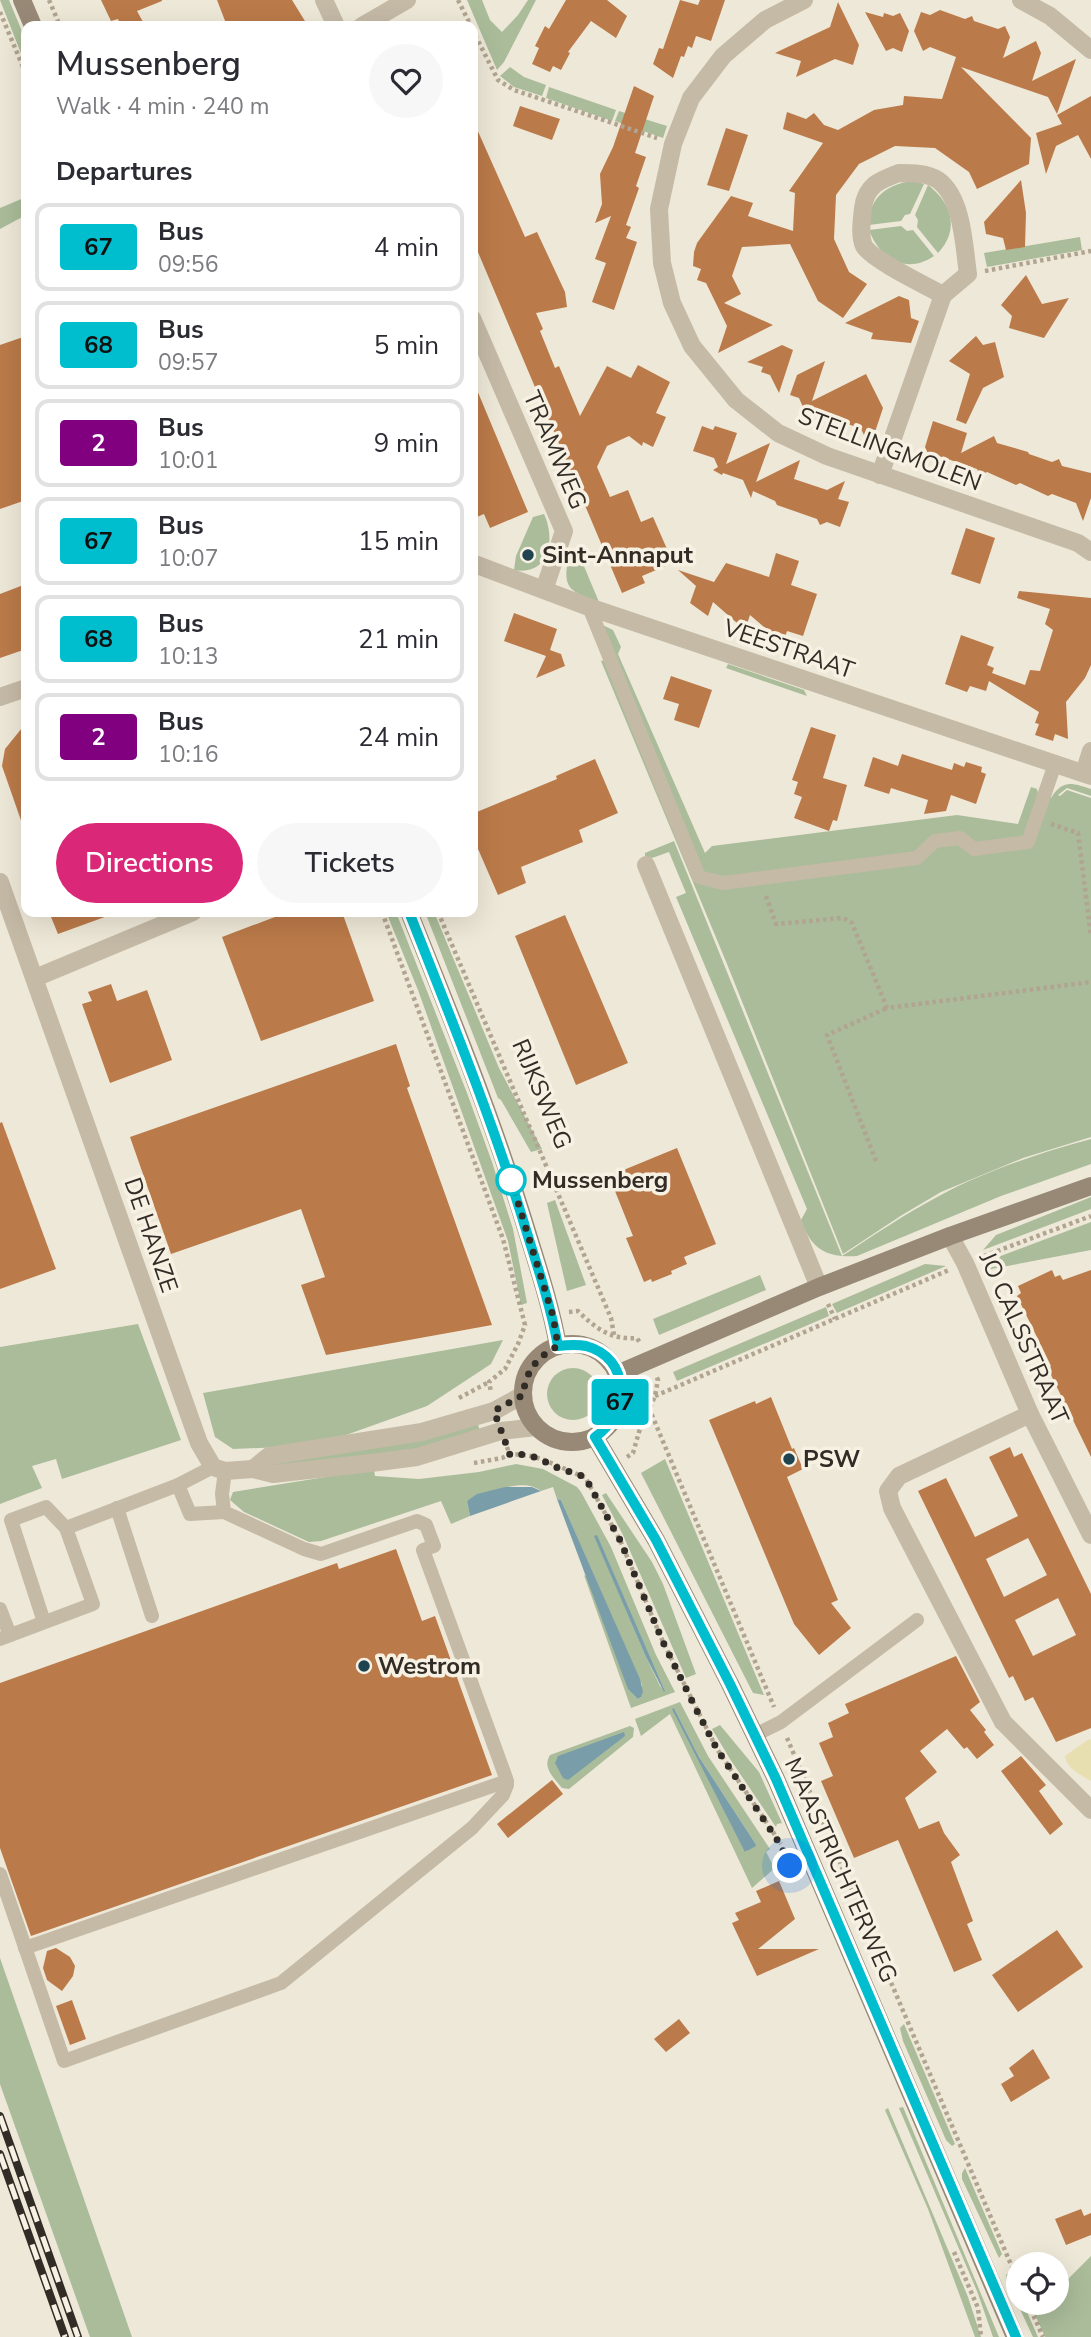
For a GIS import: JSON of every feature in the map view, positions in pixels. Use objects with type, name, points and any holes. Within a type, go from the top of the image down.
[{"type":"main road","points":[[22,0],[31,21]]},
{"type":"main road","points":[[411,917],[483,1101],[514,1191],[553,1316],[558,1346]]},
{"type":"main road","points":[[617,1374],[820,1287],[950,1236],[1091,1186]]},
{"type":"main road","points":[[573,1344],[592,1349],[608,1360],[617,1374],[621,1398],[617,1413],[609,1426],[595,1437],[568,1442],[546,1435],[536,1427],[527,1411],[523,1395],[525,1381],[532,1366],[544,1354],[558,1346],[573,1344]]},
{"type":"main road","name":"MAASTRICHTERWEG","points":[[595,1437],[656,1540],[755,1735],[1016,2337]]},
{"type":"street","points":[[324,0],[334,21]]},
{"type":"street","points":[[371,21],[407,0]]},
{"type":"street","name":"STELLINGMOLEN","points":[[804,0],[765,20],[723,56],[691,98],[673,144],[659,209],[662,263],[672,303],[692,346],[736,400],[778,433],[828,456],[1078,543],[1091,552]]},
{"type":"street","points":[[1021,0],[1051,16],[1091,50]]},
{"type":"street","points":[[880,475],[943,295],[968,274],[956,204],[938,181],[920,174],[900,173],[878,181],[864,201],[860,227],[864,247],[877,258],[943,295]]},
{"type":"street","name":"TRAMWEG","points":[[478,336],[564,531],[544,590]]},
{"type":"street","name":"VEESTRAAT","points":[[478,565],[589,607],[1087,775]]},
{"type":"street","points":[[0,697],[21,690]]},
{"type":"street","points":[[1087,775],[1091,751]]},
{"type":"street","points":[[646,865],[820,1287]]},
{"type":"street","name":"DE HANZE","points":[[0,882],[199,1443],[219,1469]]},
{"type":"street","points":[[35,978],[181,917]]},
{"type":"street","name":"JO CALSSTRAAT","points":[[950,1236],[965,1263],[1030,1414],[1091,1535]]},
{"type":"street","points":[[253,1469],[269,1457],[422,1432],[494,1411],[523,1395]]},
{"type":"street","points":[[1030,1414],[899,1476],[888,1491],[892,1508],[1003,1722],[1091,1811]]},
{"type":"street","points":[[219,1469],[253,1469],[273,1474],[404,1459],[450,1448],[501,1431],[536,1427]]},
{"type":"lane","points":[[589,607],[699,877],[723,883],[917,858],[935,841],[960,838],[974,849],[1028,842],[1055,764]]},
{"type":"lane","points":[[66,1528],[219,1469],[224,1512]]},
{"type":"lane","points":[[0,1874],[64,2061],[281,1983],[472,1828],[503,1795],[507,1781],[423,1550],[434,1546],[426,1525],[417,1521],[321,1554],[304,1549],[224,1512],[190,1514],[178,1485]]},
{"type":"lane","points":[[0,1609],[5,1637],[93,1604],[66,1528],[46,1507],[10,1520],[44,1622]]},
{"type":"lane","points":[[117,1508],[152,1616]]},
{"type":"lane","points":[[755,1735],[781,1722],[917,1620]]},
{"type":"lane","points":[[25,1948],[507,1781]]},
{"type":"path","points":[[49,0],[58,21]]},
{"type":"path","points":[[458,0],[469,21]]},
{"type":"path","points":[[0,12],[21,62]]},
{"type":"path","points":[[478,39],[498,80],[514,90],[673,144]]},
{"type":"path","points":[[968,274],[1091,251]]},
{"type":"path","points":[[1036,818],[1078,833],[1091,936]]},
{"type":"path","points":[[760,878],[776,925],[843,918],[852,923],[887,1008]]},
{"type":"path","points":[[384,917],[503,1239],[525,1325],[519,1344],[505,1369],[489,1381],[494,1411]]},
{"type":"path","name":"RIJKSWEG","points":[[440,917],[611,1318],[614,1335]]},
{"type":"path","points":[[876,1161],[827,1035],[887,1008],[1091,982]]},
{"type":"path","points":[[655,1396],[965,1263],[1091,1216]]},
{"type":"path","points":[[525,1325],[578,1311],[594,1328],[627,1339],[637,1338],[657,1380],[655,1396]]},
{"type":"path","name":"MAASTRICHTERWEG","points":[[655,1396],[649,1408],[1006,2253]]},
{"type":"path","points":[[501,1431],[510,1455],[520,1453],[538,1457],[585,1477],[620,1540],[663,1642],[717,1749],[786,1857]]},
{"type":"path","points":[[1033,2315],[1043,2337]]},
{"type":"green space","points":[[0,0],[9,0],[21,29],[21,53]]},
{"type":"green space","points":[[467,0],[482,0],[490,20],[502,32],[528,0],[536,0],[504,62],[497,70]]},
{"type":"green space","points":[[510,67],[524,77],[546,85],[542,96],[514,87],[500,76]]},
{"type":"green space","points":[[549,87],[616,110],[612,121],[546,98]]},
{"type":"green space","points":[[619,111],[667,126],[663,138],[615,121]]},
{"type":"green space","points":[[914,181],[924,184],[910,214],[905,215],[901,221],[869,225],[872,207],[881,194],[896,185]]},
{"type":"green space","points":[[928,185],[943,200],[950,217],[949,235],[938,253],[917,227],[918,220],[915,215]]},
{"type":"green space","points":[[21,199],[21,218],[0,229],[0,208]]},
{"type":"green space","points":[[901,226],[907,231],[913,230],[934,256],[914,264],[895,261],[880,249],[869,230]]},
{"type":"green space","points":[[1080,237],[1082,250],[987,267],[984,253]]},
{"type":"green space","points":[[544,514],[549,535],[547,554],[535,567],[514,570],[516,556],[533,517]]},
{"type":"green space","points":[[569,556],[581,559],[599,602],[570,588],[566,576]]},
{"type":"green space","points":[[588,618],[613,630],[621,647],[618,654],[705,853],[712,846],[957,815],[1018,824],[1031,787],[1051,798],[1068,784],[1091,789],[1091,796],[1067,788],[1058,795],[1067,790],[1091,798],[1091,1137],[1023,1158],[941,1192],[843,1254],[727,964],[601,661],[605,660]]},
{"type":"green space","points":[[728,664],[804,690],[807,696],[726,668]]},
{"type":"green space","points":[[674,841],[842,1256],[821,1250],[805,1230],[801,1220],[807,1209],[676,897],[686,893],[669,852],[652,858],[645,856],[645,853]]},
{"type":"green space","points":[[388,917],[398,917],[492,1162],[513,1229],[527,1303],[521,1305],[508,1241],[418,990]]},
{"type":"green space","points":[[427,917],[436,917],[499,1068],[542,1149],[531,1152],[498,1098]]},
{"type":"green space","points":[[1091,1139],[1091,1164],[1001,1196],[857,1256],[842,1256],[902,1217],[956,1187],[1013,1163]]},
{"type":"green space","points":[[1091,1197],[1091,1209],[983,1250],[996,1235]]},
{"type":"green space","points":[[555,1200],[586,1285],[567,1291],[547,1203]]},
{"type":"green space","points":[[1091,1222],[1091,1250],[986,1270],[982,1263]]},
{"type":"green space","points":[[925,1264],[946,1266],[837,1313],[832,1304]]},
{"type":"green space","points":[[760,1275],[766,1290],[659,1335],[653,1319]]},
{"type":"green space","points":[[826,1307],[829,1316],[677,1381],[673,1372]]},
{"type":"green space","points":[[138,1324],[181,1440],[62,1479],[56,1459],[32,1466],[42,1488],[0,1504],[0,1347]]},
{"type":"green space","points":[[503,1340],[491,1364],[427,1406],[346,1435],[282,1447],[233,1449],[215,1437],[203,1393]]},
{"type":"green space","points":[[573,1368],[583,1370],[591,1376],[597,1384],[597,1404],[591,1412],[583,1418],[573,1420],[563,1418],[555,1412],[549,1404],[547,1394],[549,1384],[555,1376],[563,1370]]},
{"type":"green space","points":[[478,1424],[480,1432],[441,1444],[268,1470],[267,1462]]},
{"type":"green space","points":[[665,1459],[764,1695],[753,1693],[641,1473]]},
{"type":"green space","points":[[516,1464],[543,1469],[577,1487],[611,1547],[656,1655],[675,1692],[631,1708],[584,1575],[638,1699],[641,1697],[642,1685],[553,1487],[541,1491],[525,1485],[515,1486],[484,1494],[467,1501],[470,1516],[451,1524],[441,1501],[321,1541],[309,1542],[244,1512],[230,1500],[233,1492],[369,1470],[374,1470],[375,1476],[419,1479],[479,1472]],"holes":[[[597,1536],[665,1691],[646,1657]]]},
{"type":"green space","points":[[606,1493],[652,1562],[663,1584],[696,1674],[686,1678],[623,1535],[602,1495]]},
{"type":"green space","points":[[680,1702],[708,1756],[770,1849],[766,1852],[774,1867],[783,1861],[752,1888],[670,1714],[641,1736],[635,1719]],"holes":[[[674,1708],[699,1757],[755,1843],[746,1852]]]},
{"type":"green space","points":[[720,1725],[759,1772],[782,1823],[776,1827],[712,1729]]},
{"type":"green space","points":[[630,1726],[634,1728],[633,1737],[569,1789],[562,1788],[550,1773],[547,1764],[550,1755]]},
{"type":"green space","points":[[0,1958],[132,2337],[90,2337],[0,2084]]},
{"type":"green space","points":[[904,2024],[955,2144],[952,2146],[946,2140],[903,2041],[900,2028]]},
{"type":"green space","points":[[903,2107],[999,2337],[993,2337],[977,2291],[899,2108]]},
{"type":"green space","points":[[888,2108],[968,2297],[981,2337],[975,2337],[928,2209],[885,2110]]},
{"type":"green space","points":[[965,2168],[1002,2254],[999,2258],[962,2179]]},
{"type":"green space","points":[[1091,2256],[1091,2337],[1045,2337],[1035,2315],[1069,2315],[1069,2278]]},
{"type":"green space","points":[[1023,2315],[1028,2315],[1038,2337],[1033,2337]]},
{"type":"sand","points":[[1089,1739],[1091,1781],[1071,1768],[1065,1756]]},
{"type":"water","points":[[505,1487],[532,1487],[541,1491],[470,1516],[467,1501],[477,1494]]},
{"type":"water","points":[[557,1499],[561,1500],[640,1679],[643,1692],[638,1699],[628,1689]]},
{"type":"water","points":[[597,1535],[665,1691],[664,1692],[594,1536]]},
{"type":"water","points":[[674,1708],[699,1757],[755,1843],[756,1846],[745,1852],[672,1709]]},
{"type":"water","points":[[624,1732],[625,1736],[568,1780],[563,1778],[555,1763],[558,1756]]},
{"type":"building","points":[[101,0],[162,0],[137,11],[142,21],[111,21]]},
{"type":"building","points":[[217,0],[292,0],[305,21],[250,21],[225,21]]},
{"type":"building","points":[[566,0],[607,0],[627,16],[616,38],[591,21],[568,52],[570,53],[561,70],[553,66],[550,72],[532,64],[539,48],[535,46],[545,26],[549,29]]},
{"type":"building","points":[[680,0],[698,5],[700,0],[725,0],[711,41],[696,36],[692,48],[688,46],[684,57],[681,56],[673,78],[653,64],[659,48],[663,49]]},
{"type":"building","points":[[838,2],[859,45],[853,65],[835,59],[796,77],[801,61],[775,53],[830,27]]},
{"type":"building","points":[[940,10],[965,19],[972,16],[974,21],[998,29],[1005,26],[1010,37],[1003,58],[1036,41],[1041,53],[1032,81],[1076,59],[1057,114],[1048,97],[961,67],[1031,138],[1029,164],[977,189],[969,172],[935,148],[895,146],[859,164],[836,195],[834,239],[849,272],[867,284],[843,318],[818,301],[790,244],[742,247],[732,276],[741,294],[724,303],[773,325],[718,353],[727,326],[706,283],[697,280],[701,269],[693,266],[697,243],[731,196],[753,203],[748,216],[793,231],[795,193],[789,191],[823,143],[783,129],[787,112],[806,119],[814,113],[824,125],[838,130],[874,110],[903,105],[904,96],[942,99],[956,57],[930,47],[923,51],[914,31],[921,12],[930,15]]},
{"type":"building","points":[[865,12],[883,17],[884,13],[893,16],[900,13],[909,31],[902,52],[893,48],[886,51]]},
{"type":"building","points":[[634,86],[654,96],[635,153],[646,157],[626,225],[631,227],[626,238],[637,242],[614,310],[592,302],[606,263],[595,259],[611,216],[595,223],[602,204],[600,174],[613,147]]},
{"type":"building","points":[[1091,96],[1091,159],[1078,135],[1056,146],[1046,174],[1036,133],[1062,124],[1057,115]]},
{"type":"building","points":[[520,106],[560,119],[552,140],[513,126]]},
{"type":"building","points":[[726,128],[748,135],[729,191],[707,185]]},
{"type":"building","points":[[478,131],[525,237],[537,232],[565,292],[567,307],[536,313],[555,368],[559,366],[580,416],[607,366],[631,378],[638,365],[670,382],[656,413],[666,417],[653,447],[643,442],[642,446],[629,436],[607,446],[597,467],[610,497],[628,490],[641,522],[653,517],[667,549],[687,557],[642,576],[645,583],[622,593],[478,252]]},
{"type":"building","points":[[1021,180],[1026,213],[1025,247],[1006,250],[1003,238],[986,234],[984,222]]},
{"type":"building","points":[[1026,275],[1042,304],[1069,298],[1044,338],[1009,328],[1012,316],[1001,305]]},
{"type":"building","points":[[899,296],[909,300],[911,318],[919,321],[911,343],[871,339],[873,333],[845,323]]},
{"type":"building","points":[[976,336],[983,345],[995,342],[1004,377],[983,388],[966,424],[956,420],[970,374],[949,361]]},
{"type":"building","points":[[21,338],[21,502],[0,509],[0,345]]},
{"type":"building","points":[[782,345],[793,350],[779,393],[770,375],[761,372],[763,367],[747,362]]},
{"type":"building","points":[[825,361],[812,401],[866,374],[883,408],[870,447],[861,429],[809,409],[807,416],[799,398],[790,395],[797,375]]},
{"type":"building","points":[[478,392],[528,512],[490,528],[484,514],[478,516]]},
{"type":"building","points":[[933,421],[967,433],[961,453],[994,436],[997,443],[1052,462],[1059,459],[1062,466],[1091,473],[1091,498],[1083,521],[1076,503],[1052,494],[1048,496],[1020,483],[1016,485],[987,472],[980,475],[977,469],[936,455],[930,458],[925,447]]},
{"type":"building","points":[[702,426],[713,430],[715,426],[737,433],[726,464],[770,443],[756,482],[800,460],[794,479],[827,490],[845,481],[838,499],[849,502],[840,527],[827,522],[820,525],[817,519],[777,505],[775,501],[753,491],[751,498],[743,480],[713,470],[718,467],[714,458],[693,451]]},
{"type":"building","points":[[966,528],[995,538],[980,584],[951,574]]},
{"type":"building","points":[[776,553],[799,561],[791,585],[817,594],[803,636],[787,631],[783,643],[750,615],[745,630],[713,602],[708,616],[690,603],[696,586],[678,570],[714,582],[726,563],[769,577]]},
{"type":"building","points":[[21,586],[21,651],[0,658],[0,594]]},
{"type":"building","points":[[1019,591],[1091,598],[1091,665],[1085,678],[1066,702],[1068,739],[1055,734],[1053,741],[1035,735],[1039,712],[989,681],[986,691],[970,686],[967,692],[945,684],[961,635],[994,647],[987,665],[994,668],[992,673],[1025,685],[1030,670],[1040,671],[1053,630],[1045,624],[1050,609],[1017,598]]},
{"type":"building","points":[[514,613],[557,629],[550,650],[561,654],[565,666],[536,678],[546,656],[504,641]]},
{"type":"building","points":[[671,676],[712,690],[699,728],[674,720],[679,704],[663,699]]},
{"type":"building","points":[[811,727],[836,735],[823,778],[847,785],[837,821],[833,820],[829,831],[794,818],[802,797],[794,794],[798,782],[792,780]]},
{"type":"building","points":[[21,729],[21,820],[2,766],[5,749]]},
{"type":"building","points":[[902,754],[952,770],[954,763],[964,767],[966,762],[982,767],[981,772],[986,774],[976,804],[951,795],[946,811],[924,814],[928,800],[891,788],[889,794],[864,786],[873,757],[898,766]]},
{"type":"building","points":[[595,759],[618,813],[579,830],[583,842],[521,867],[526,883],[498,895],[478,849],[478,812],[557,779],[556,776]]},
{"type":"building","points":[[565,915],[628,1063],[576,1085],[515,936]]},
{"type":"building","points":[[51,917],[105,917],[58,934]]},
{"type":"building","points":[[275,917],[344,917],[374,1001],[261,1041],[222,937]]},
{"type":"building","points":[[111,984],[117,1001],[147,990],[172,1060],[110,1083],[82,1004],[92,1001],[88,992]]},
{"type":"building","points":[[396,1044],[410,1086],[407,1088],[492,1325],[326,1355],[301,1285],[325,1277],[301,1209],[171,1254],[130,1137]]},
{"type":"building","points":[[2,1122],[56,1269],[0,1289],[0,1123]]},
{"type":"building","points":[[677,1148],[716,1244],[684,1257],[687,1264],[671,1271],[672,1274],[652,1282],[651,1279],[644,1282],[626,1238],[633,1236],[609,1176]]},
{"type":"building","points":[[1052,1270],[1055,1277],[1060,1275],[1063,1280],[1091,1270],[1091,1457],[1017,1296],[1021,1293],[1018,1286]]},
{"type":"building","points":[[771,1397],[803,1469],[787,1477],[838,1600],[831,1603],[851,1628],[819,1655],[794,1624],[709,1420]]},
{"type":"building","points":[[1010,1447],[1014,1457],[1022,1453],[1091,1594],[1091,1728],[1056,1742],[1033,1697],[1025,1701],[1013,1676],[1009,1678],[918,1491],[946,1478],[975,1537],[1018,1516],[989,1457]],"holes":[[[1028,1538],[1047,1575],[1004,1597],[986,1559]],[[1058,1598],[1076,1635],[1033,1656],[1015,1620]]]},
{"type":"building","points":[[396,1549],[422,1621],[435,1616],[492,1775],[31,1936],[0,1848],[0,1683],[337,1563],[339,1569]]},
{"type":"building","points":[[956,1656],[980,1702],[970,1710],[994,1745],[977,1759],[967,1747],[964,1749],[947,1729],[920,1751],[937,1772],[905,1798],[919,1829],[939,1821],[960,1855],[951,1862],[973,1921],[967,1924],[982,1960],[954,1972],[898,1840],[854,1858],[821,1781],[833,1776],[819,1743],[833,1737],[828,1723],[849,1713],[845,1704]]},
{"type":"building","points":[[1021,1756],[1046,1785],[1039,1791],[1063,1824],[1050,1835],[1001,1771]]},
{"type":"building","points":[[552,1780],[563,1794],[508,1838],[497,1824]]},
{"type":"building","points":[[779,1881],[795,1919],[758,1949],[819,1949],[757,1976],[732,1923],[739,1920],[735,1913],[761,1902],[756,1891]]},
{"type":"building","points":[[1057,1930],[1083,1967],[1018,2012],[992,1975]]},
{"type":"building","points":[[56,1948],[70,1957],[75,1966],[73,1976],[62,1991],[47,1980],[43,1968],[47,1951]]},
{"type":"building","points":[[72,2000],[86,2039],[70,2045],[56,2006]]},
{"type":"building","points":[[679,2019],[690,2033],[666,2052],[654,2039]]},
{"type":"building","points":[[1033,2049],[1050,2078],[1011,2102],[1001,2084],[1014,2076],[1009,2068]]},
{"type":"building","points":[[1081,2209],[1084,2216],[1091,2213],[1091,2235],[1066,2245],[1055,2219]]},
{"type":"railway","points":[[0,2116],[78,2337]]},
{"type":"railway","points":[[0,2154],[65,2337]]},
{"type":"bus line","name":"67","points":[[411,917],[483,1101],[514,1191],[553,1316],[558,1346],[573,1344],[592,1349],[608,1360],[617,1374],[621,1398],[617,1413],[609,1426],[595,1437],[656,1540],[776,1779],[1016,2337]]},
{"type":"place","name":"Sint-Annaput","points":[[528,555]]},
{"type":"place","name":"Mussenberg","points":[[511,1180]]},
{"type":"place","name":"PSW","points":[[789,1459]]},
{"type":"place","name":"Westrom","points":[[364,1666]]},
{"type":"route","points":[[511,1180],[553,1316],[558,1346],[537,1359],[532,1366],[525,1381],[523,1395],[494,1411],[510,1455],[520,1453],[538,1457],[585,1477],[595,1491],[698,1713],[717,1749],[780,1844],[790,1866]]}]
